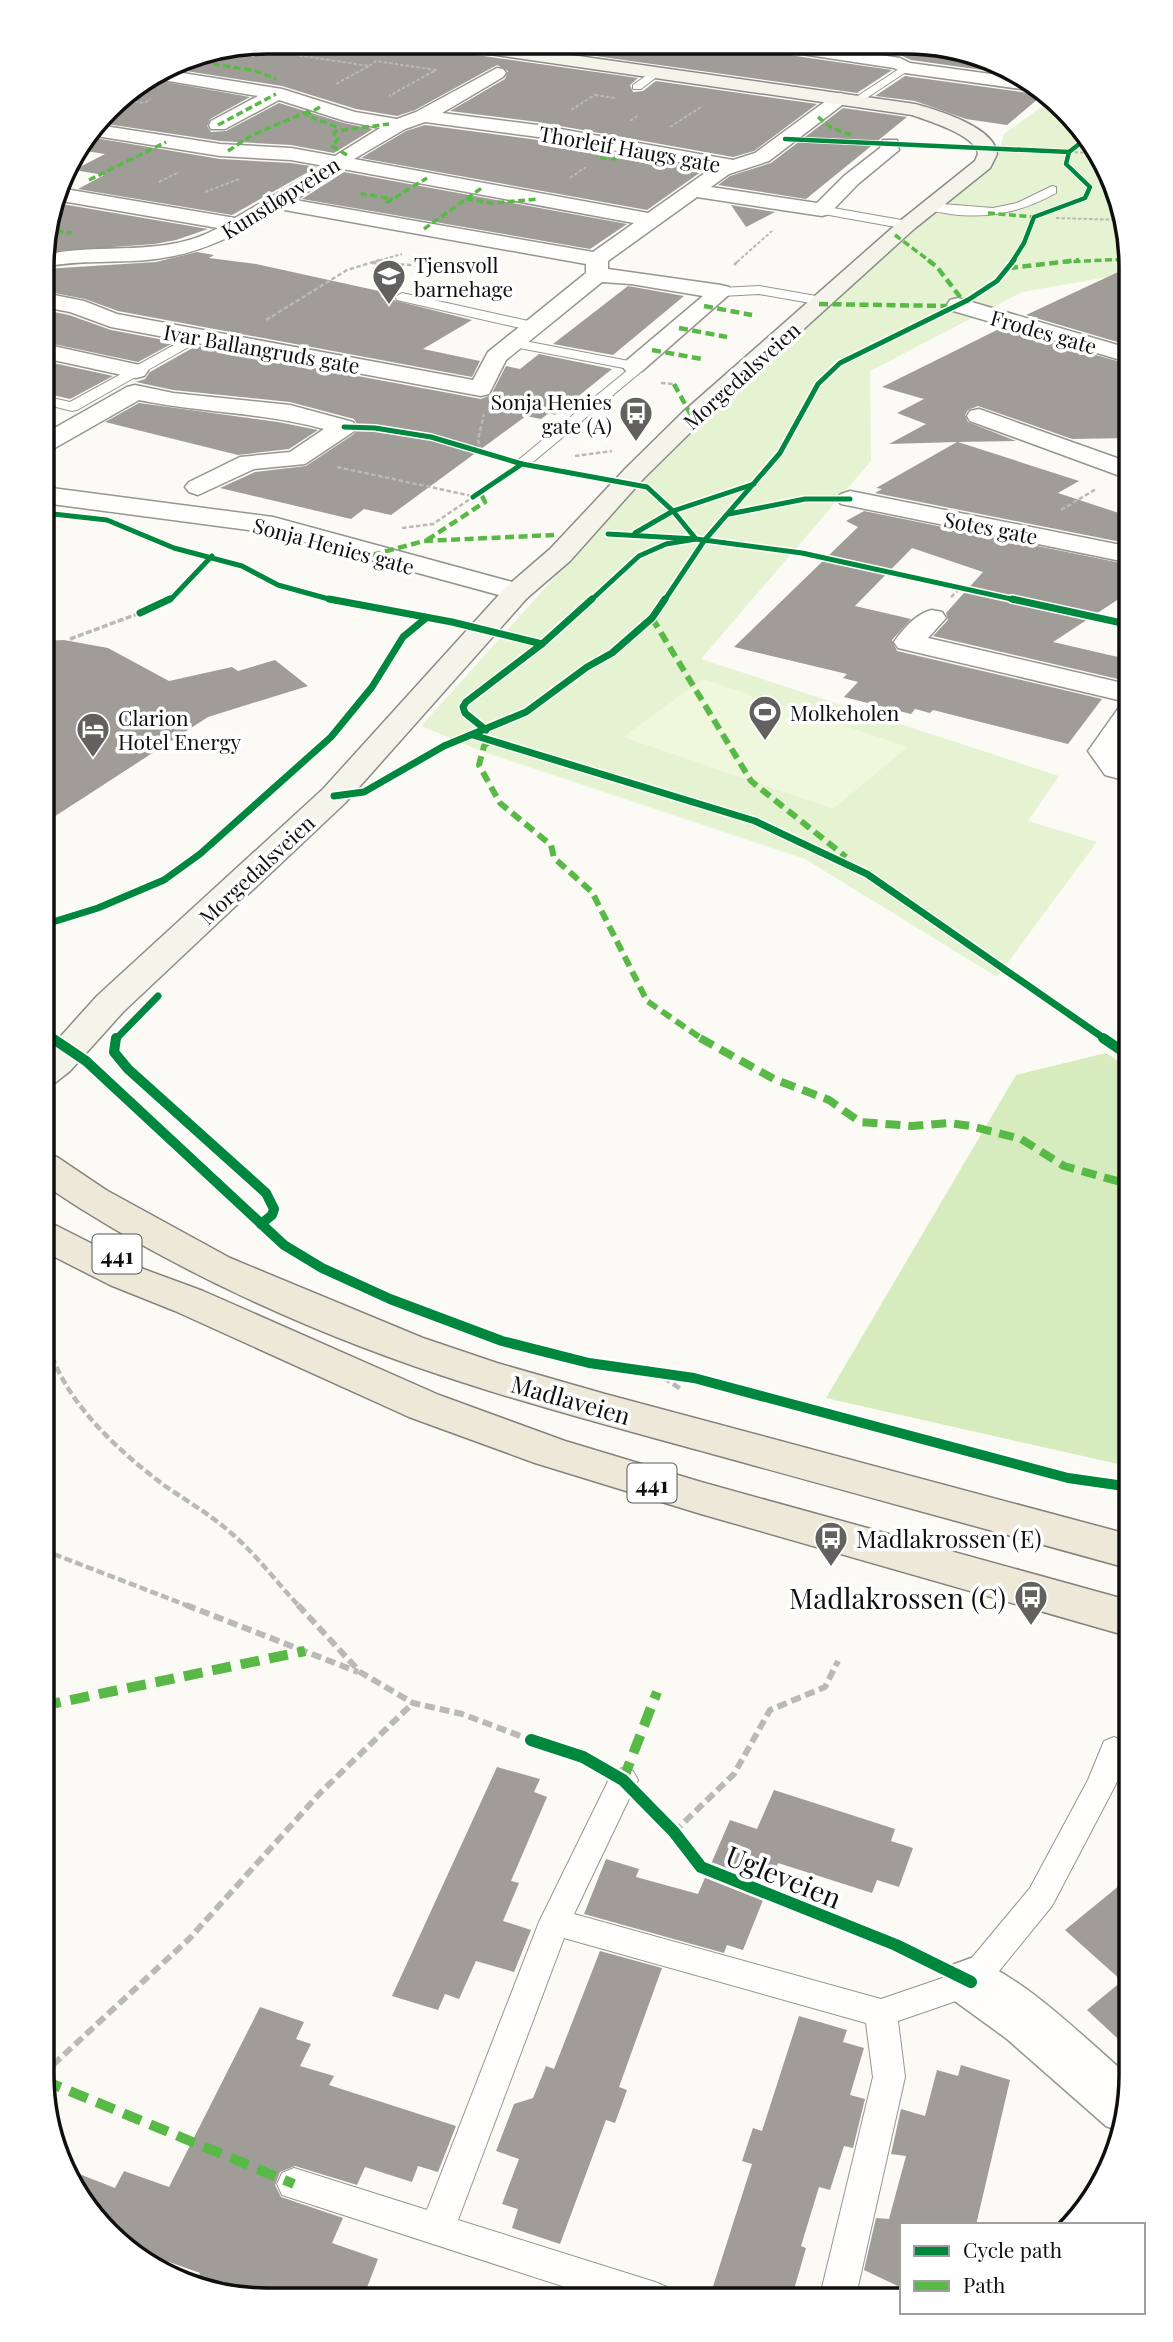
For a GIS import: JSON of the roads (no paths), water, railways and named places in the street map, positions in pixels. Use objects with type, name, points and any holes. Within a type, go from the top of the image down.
[{"type":"main road","name":"Madlaveien","points":[[54,1174],[92,1199],[216,1267],[408,1348],[483,1374],[605,1409],[1118,1549]]},
{"type":"main road","name":"441","points":[[54,1216],[189,1301]]},
{"type":"main road","name":"441","points":[[54,1241],[124,1276],[189,1301],[424,1406],[550,1452],[714,1502],[1118,1615]]},
{"type":"street","points":[[838,54],[900,63],[905,68],[991,75]]},
{"type":"street","name":"Morgedalsveien","points":[[55,1065],[110,1004],[334,796],[517,592],[560,555],[625,484],[692,417],[907,225],[983,164],[988,153],[987,147],[964,129],[934,116],[848,100],[529,55]]},
{"type":"street","name":"Kunstløpveien","points":[[55,259],[154,253],[179,249],[219,236],[278,203],[398,125],[423,116],[497,73]]},
{"type":"street","points":[[172,77],[276,94],[352,117],[398,125]]},
{"type":"street","points":[[218,125],[276,94]]},
{"type":"street","points":[[514,343],[653,220],[722,170],[762,157],[848,100]]},
{"type":"street","name":"Thorleif Haugs gate","points":[[423,116],[550,133],[734,166]]},
{"type":"street","points":[[104,132],[219,150],[290,154],[653,220]]},
{"type":"street","points":[[694,191],[813,209],[889,150],[890,144]]},
{"type":"street","points":[[363,193],[389,201],[427,178]]},
{"type":"street","points":[[426,229],[483,187]]},
{"type":"street","points":[[67,196],[238,225]]},
{"type":"street","points":[[278,203],[426,229],[631,277],[721,292]]},
{"type":"street","points":[[634,366],[721,292]]},
{"type":"street","name":"Ivar Ballangruds gate","points":[[55,302],[76,306],[111,320],[481,389],[496,357],[514,343]]},
{"type":"street","name":"Frodes gate","points":[[958,305],[1119,352]]},
{"type":"street","points":[[55,353],[136,372]]},
{"type":"street","points":[[55,438],[135,392],[173,400],[290,412],[344,427],[296,458],[249,462],[198,487]]},
{"type":"street","points":[[979,416],[1119,467]]},
{"type":"street","name":"Sonja Henies gate","points":[[55,496],[272,525],[517,592]]},
{"type":"street","name":"Sotes gate","points":[[850,499],[1119,553]]},
{"type":"street","name":"Sonja Henies gate","points":[[55,505],[108,503]]},
{"type":"street","points":[[932,618],[918,629],[908,642],[1119,691]]},
{"type":"street","points":[[1119,729],[1103,751],[1119,769]]},
{"type":"street","name":"Morgedalsveien","points":[[55,1032],[110,1004]]},
{"type":"street","points":[[971,1982],[1026,2022],[1117,2100]]},
{"type":"lane","points":[[546,57],[550,55]]},
{"type":"lane","points":[[848,100],[905,68]]},
{"type":"lane","points":[[637,87],[658,72]]},
{"type":"lane","points":[[930,207],[963,212],[1009,211],[1030,204],[1052,190]]},
{"type":"lane","points":[[813,209],[907,225]]},
{"type":"lane","points":[[721,292],[759,290],[822,301]]},
{"type":"lane","points":[[402,297],[446,306],[496,321],[533,326]]},
{"type":"lane","points":[[55,403],[72,407],[196,337]]},
{"type":"lane","points":[[514,343],[634,366],[636,370],[620,386],[522,464]]},
{"type":"lane","points":[[555,1922],[881,2013],[971,1982],[1041,1897],[1102,1782],[1114,1749]]},
{"type":"lane","points":[[437,2230],[555,1922],[623,1780]]},
{"type":"lane","points":[[840,2288],[889,2077],[881,2013]]},
{"type":"lane","points":[[294,2183],[620,2288]]},
{"type":"place","name":"Tjensvoll barnehage","points":[[389,306]]},
{"type":"place","name":"Sonja Henies gate (A)","points":[[636,443]]},
{"type":"place","name":"Molkeholen","points":[[765,742]]},
{"type":"place","name":"Clarion Hotel Energy","points":[[93,759]]},
{"type":"place","name":"Madlakrossen (E)","points":[[831,1568]]},
{"type":"place","name":"Madlakrossen (C)","points":[[1031,1627]]}]
